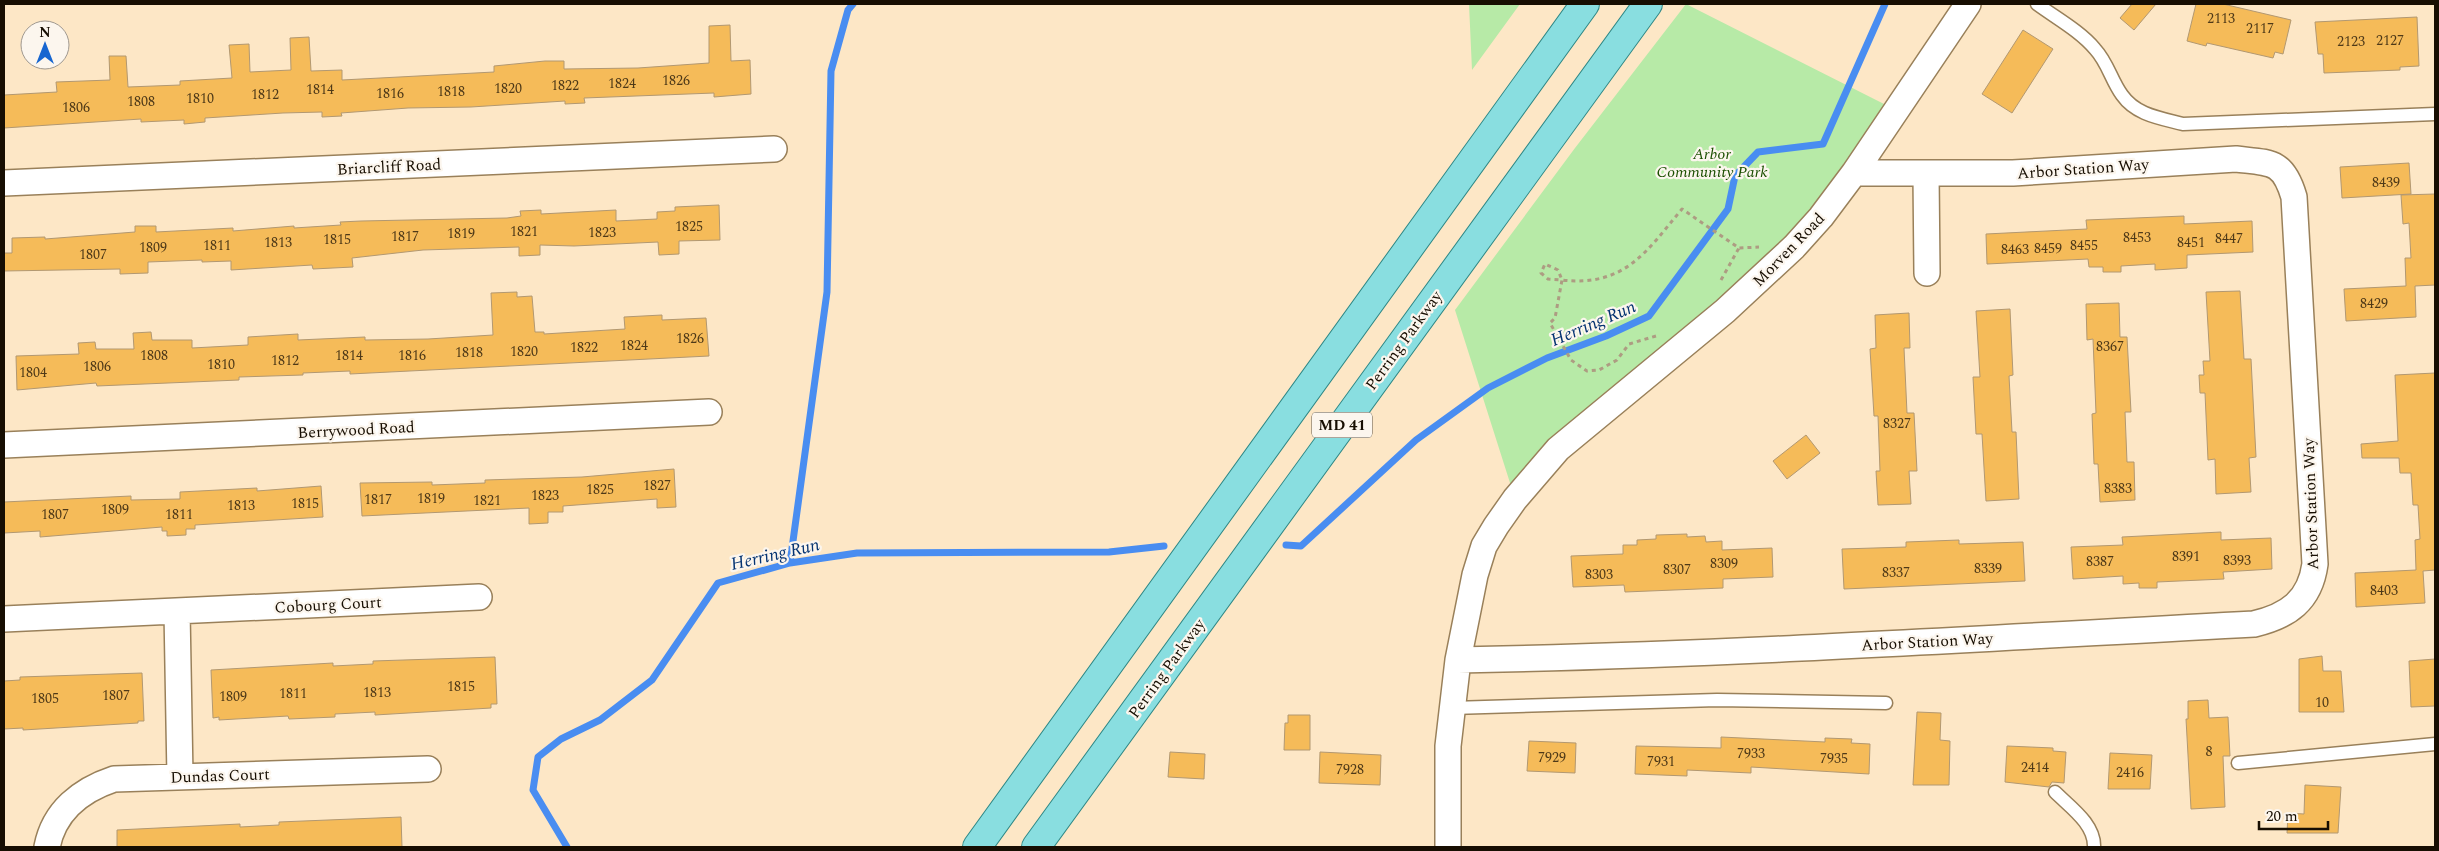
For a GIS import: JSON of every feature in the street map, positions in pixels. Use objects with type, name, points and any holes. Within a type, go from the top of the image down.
[{"type":"main road","name":"MD 41","points":[[977,847],[1585,4]]},
{"type":"main road","name":"Perring Parkway","points":[[1036,847],[1648,4]]},
{"type":"street","name":"Morven Road","points":[[1448,847],[1448,754],[1452,708],[1458,660],[1475,575],[1484,546],[1515,499],[1558,449],[1725,311],[1788,253],[1821,217],[1854,173],[1968,4]]},
{"type":"street","name":"Briarcliff Road","points":[[4,183],[774,149]]},
{"type":"street","name":"Arbor Station Way","points":[[1458,660],[1571,658],[2244,625],[2270,620],[2294,607],[2309,587],[2315,564],[2294,197],[2286,174],[2267,162],[2236,159],[2013,173],[1854,173]]},
{"type":"street","points":[[1926,174],[1928,273]]},
{"type":"street","name":"Berrywood Road","points":[[4,445],[709,412]]},
{"type":"street","name":"Cobourg Court","points":[[4,619],[480,597]]},
{"type":"street","points":[[177,611],[180,777]]},
{"type":"street","name":"Dundas Court","points":[[47,847],[50,833],[66,807],[81,794],[99,784],[114,779],[428,769]]},
{"type":"lane","points":[[2037,4],[2094,47],[2107,63],[2121,95],[2134,108],[2145,114],[2183,124],[2435,114]]},
{"type":"lane","points":[[1452,708],[1717,700],[1886,702]]},
{"type":"lane","points":[[2238,763],[2435,744]]},
{"type":"lane","points":[[2055,792],[2085,823],[2094,838],[2094,847]]},
{"type":"path","points":[[1661,335],[1629,344],[1618,360],[1599,370],[1587,371],[1571,360],[1550,323],[1555,318],[1562,280],[1558,270],[1545,264],[1541,273],[1548,279],[1562,280],[1580,282],[1624,270],[1641,258],[1682,209],[1739,248],[1779,244],[1788,253]]},
{"type":"path","points":[[1717,286],[1732,264],[1739,248]]},
{"type":"green space","points":[[1469,4],[1520,4],[1472,70]]},
{"type":"green space","name":"Arbor Community Park","points":[[1686,4],[1886,105],[1803,237],[1511,486],[1455,310],[1575,148]]},
{"type":"building","points":[[2132,4],[2156,4],[2134,30],[2120,18]]},
{"type":"building","points":[[2196,4],[2223,4],[2291,20],[2283,54],[2275,52],[2273,58],[2207,43],[2206,46],[2187,41]]},
{"type":"building","points":[[2417,17],[2419,66],[2400,67],[2400,70],[2324,73],[2323,54],[2318,54],[2315,22]]},
{"type":"building","points":[[730,25],[731,61],[750,60],[751,94],[714,97],[714,93],[584,98],[585,103],[565,104],[565,101],[471,107],[408,108],[341,113],[342,116],[322,117],[322,112],[283,113],[205,118],[205,122],[184,124],[184,120],[141,122],[141,119],[4,128],[4,95],[57,92],[56,82],[110,80],[109,56],[126,56],[128,87],[180,85],[180,81],[232,78],[229,45],[249,44],[250,72],[291,70],[290,38],[309,37],[311,71],[342,70],[342,80],[494,72],[494,66],[545,61],[564,61],[564,69],[638,68],[709,63],[709,26]]},
{"type":"building","points":[[2023,30],[2053,49],[2012,113],[1982,94]]},
{"type":"building","points":[[2409,163],[2411,194],[2342,198],[2340,167]]},
{"type":"building","points":[[2435,194],[2435,285],[2415,286],[2416,317],[2346,321],[2344,289],[2406,286],[2405,258],[2411,258],[2409,223],[2403,224],[2401,195]]},
{"type":"building","points":[[719,205],[720,240],[679,241],[679,254],[659,255],[658,242],[574,246],[540,245],[540,255],[519,256],[519,247],[423,250],[352,258],[353,267],[313,269],[312,265],[231,270],[231,261],[202,262],[202,260],[148,262],[148,273],[120,274],[120,269],[4,271],[4,253],[12,253],[12,238],[45,237],[45,239],[135,232],[135,226],[156,226],[156,232],[233,228],[233,231],[294,226],[294,228],[341,225],[340,222],[361,221],[507,218],[521,216],[520,211],[541,210],[541,214],[616,210],[616,221],[657,219],[657,212],[675,211],[675,207]]},
{"type":"building","points":[[2184,216],[2184,224],[2252,221],[2253,252],[2187,255],[2187,268],[2155,270],[2155,264],[2121,266],[2121,272],[2103,272],[2103,267],[2089,267],[2088,259],[1987,264],[1986,234],[2087,229],[2086,220]]},
{"type":"building","points":[[2240,291],[2244,359],[2251,359],[2256,457],[2249,458],[2251,492],[2216,494],[2215,459],[2208,460],[2205,393],[2200,393],[2199,375],[2204,375],[2203,361],[2210,361],[2206,292]]},
{"type":"building","points":[[517,292],[517,297],[532,296],[535,332],[544,332],[544,334],[625,329],[624,317],[662,315],[662,320],[706,318],[709,356],[350,374],[350,371],[303,373],[303,375],[239,377],[239,380],[97,386],[96,383],[17,390],[16,356],[79,354],[78,343],[95,342],[96,349],[134,349],[133,333],[151,332],[152,340],[192,340],[192,348],[248,345],[248,337],[298,334],[298,340],[365,337],[365,340],[428,339],[493,335],[491,293]]},
{"type":"building","points":[[2119,303],[2120,337],[2127,337],[2131,412],[2125,412],[2127,462],[2134,462],[2135,500],[2100,502],[2098,464],[2094,464],[2092,414],[2096,413],[2093,339],[2087,340],[2086,304]]},
{"type":"building","points":[[2010,309],[2013,375],[2009,376],[2012,432],[2016,432],[2019,499],[1986,501],[1982,434],[1976,434],[1973,377],[1980,377],[1976,311]]},
{"type":"building","points":[[1909,313],[1910,348],[1904,348],[1907,413],[1914,413],[1917,471],[1909,471],[1911,504],[1878,505],[1876,471],[1880,471],[1878,416],[1874,416],[1870,349],[1876,348],[1875,315]]},
{"type":"building","points":[[2435,373],[2435,570],[2423,571],[2425,603],[2356,607],[2355,573],[2416,570],[2415,540],[2420,539],[2418,505],[2413,505],[2411,473],[2400,473],[2399,458],[2362,458],[2361,444],[2398,441],[2395,375]]},
{"type":"building","points":[[1806,435],[1820,453],[1787,479],[1773,461]]},
{"type":"building","points":[[674,469],[676,507],[657,508],[657,499],[563,506],[563,512],[548,512],[548,523],[529,524],[529,508],[362,516],[360,483],[432,482],[432,485],[485,483],[485,480],[582,477]]},
{"type":"building","points":[[321,486],[323,517],[195,525],[195,529],[186,529],[186,535],[167,536],[167,531],[162,531],[162,527],[40,537],[40,531],[4,533],[4,502],[131,496],[131,500],[180,499],[180,492],[257,488],[257,491]]},
{"type":"building","points":[[2221,532],[2221,540],[2271,538],[2272,569],[2223,572],[2224,579],[2157,582],[2157,588],[2139,588],[2139,583],[2123,584],[2123,576],[2073,579],[2071,547],[2123,545],[2122,537]]},
{"type":"building","points":[[1687,534],[1687,537],[1705,536],[1706,542],[1722,541],[1722,550],[1772,548],[1773,577],[1723,579],[1723,588],[1625,592],[1624,585],[1573,587],[1571,556],[1623,554],[1623,545],[1637,545],[1637,540],[1656,539],[1656,535]]},
{"type":"building","points":[[1959,540],[1959,544],[2023,542],[2025,581],[1844,589],[1842,549],[1906,547],[1906,542]]},
{"type":"building","points":[[2322,656],[2323,671],[2341,671],[2344,712],[2299,712],[2299,659]]},
{"type":"building","points":[[495,657],[497,704],[491,704],[491,708],[375,715],[375,712],[335,714],[335,717],[289,719],[288,716],[219,720],[219,717],[213,718],[211,670],[333,663],[333,666],[373,664],[373,661]]},
{"type":"building","points":[[2435,659],[2435,706],[2411,707],[2409,661]]},
{"type":"building","points":[[142,673],[144,721],[138,721],[138,723],[23,730],[23,728],[4,729],[4,681],[20,680],[20,677]]},
{"type":"building","points":[[2208,700],[2209,718],[2228,717],[2230,756],[2223,756],[2225,807],[2191,809],[2186,719],[2188,719],[2188,701]]},
{"type":"building","points":[[1917,712],[1941,713],[1940,740],[1950,741],[1949,785],[1913,785]]},
{"type":"building","points":[[1288,715],[1310,715],[1310,750],[1284,750],[1285,723],[1288,723]]},
{"type":"building","points":[[1721,737],[1825,742],[1825,738],[1852,739],[1851,743],[1870,744],[1869,774],[1751,767],[1751,773],[1687,770],[1687,776],[1635,774],[1636,746],[1721,748]]},
{"type":"building","points":[[1529,741],[1576,743],[1575,773],[1527,771]]},
{"type":"building","points":[[2007,746],[2053,748],[2053,751],[2066,752],[2064,783],[2052,782],[2049,787],[2005,782]]},
{"type":"building","points":[[1170,752],[1205,754],[1204,779],[1168,777]]},
{"type":"building","points":[[1320,752],[1381,755],[1380,785],[1319,783]]},
{"type":"building","points":[[2110,753],[2152,755],[2150,789],[2108,789]]},
{"type":"building","points":[[2305,785],[2341,787],[2338,833],[2287,833],[2288,813],[2304,814]]},
{"type":"building","points":[[401,817],[402,847],[117,847],[117,830],[240,824],[240,827],[279,825],[279,822]]},
{"type":"waterway","points":[[790,563],[827,292],[831,71],[848,10],[853,4]]},
{"type":"waterway","name":"Herring Run","points":[[1286,545],[1301,546],[1416,440],[1488,388],[1547,358],[1606,336],[1649,316],[1728,209],[1735,176],[1758,152],[1823,144],[1885,4]]},
{"type":"waterway","name":"Herring Run","points":[[567,847],[533,790],[538,757],[561,739],[600,720],[652,680],[718,583],[790,563],[857,553],[1109,552],[1164,546]]}]
